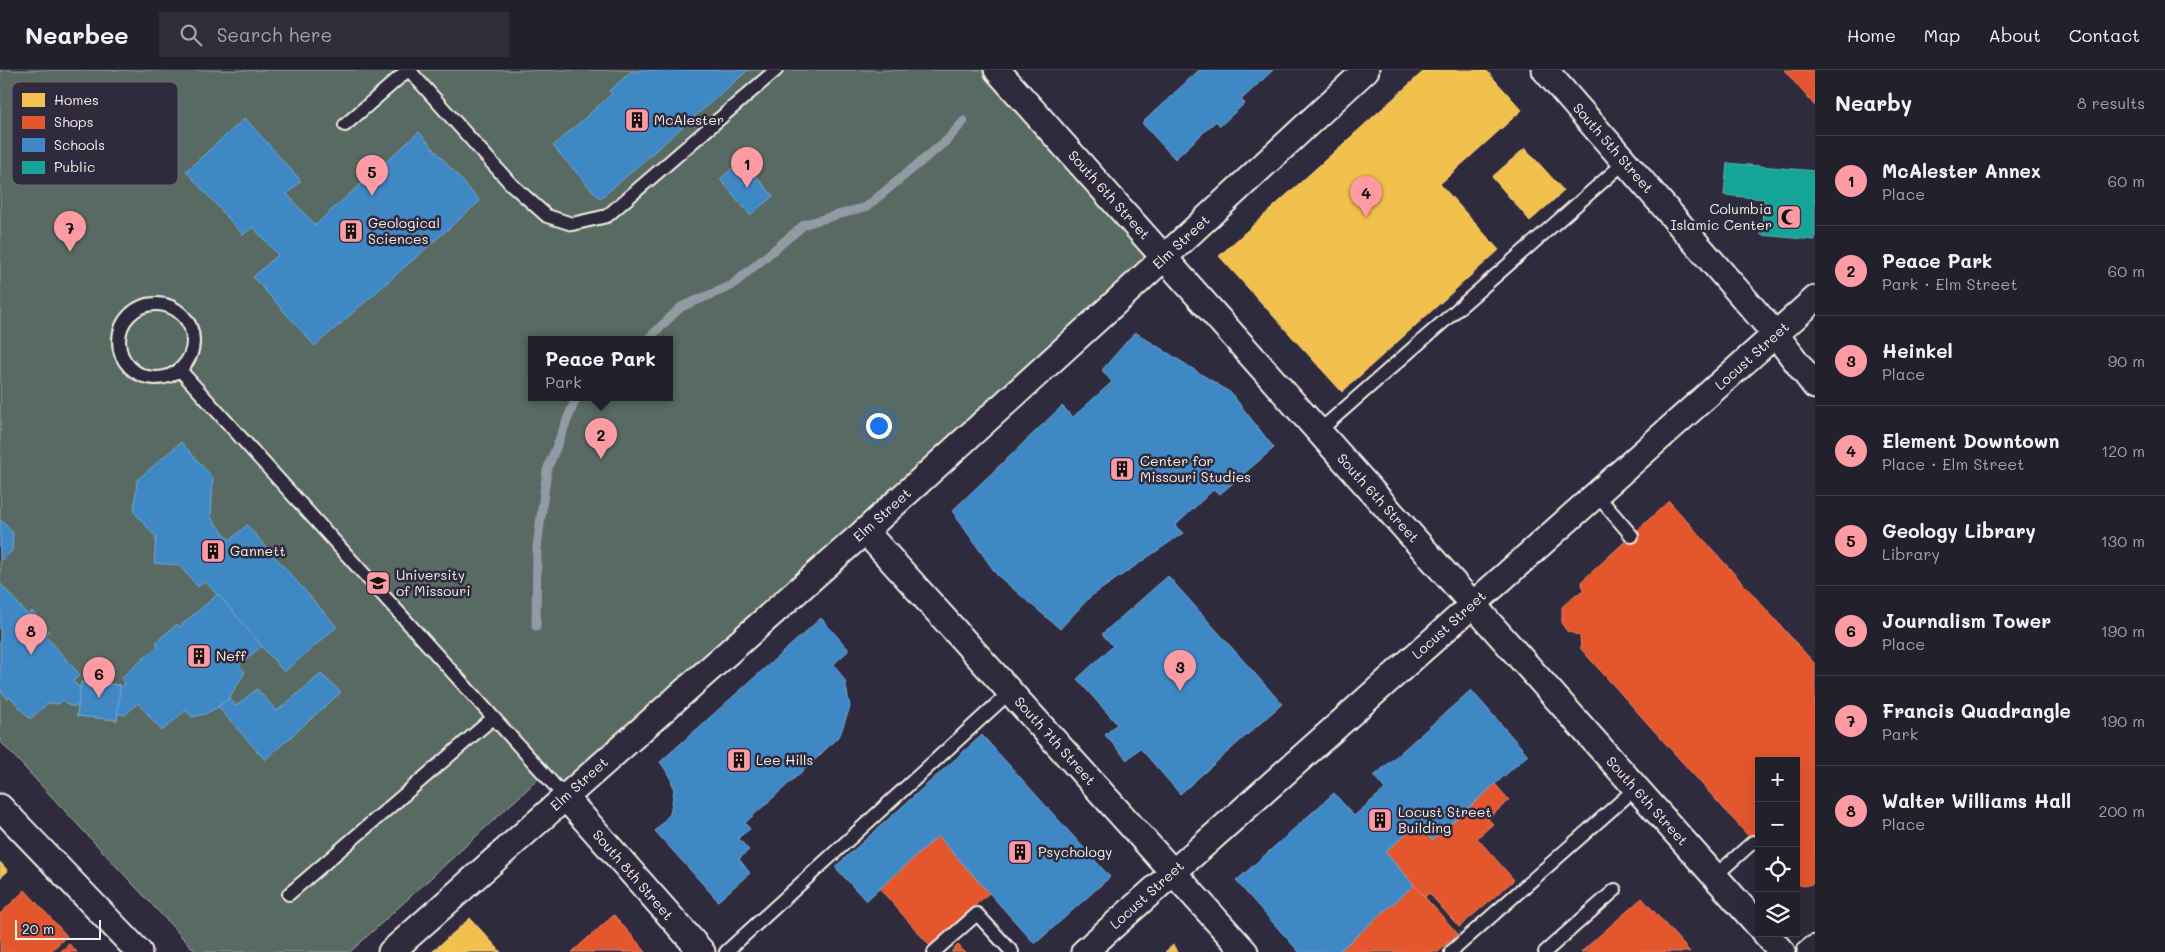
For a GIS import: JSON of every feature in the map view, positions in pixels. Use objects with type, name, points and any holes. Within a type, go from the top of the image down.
[{"type":"street","name":"South 6th Street","points":[[997,70],[1755,921]]},
{"type":"street","name":"Elm Street","points":[[391,952],[865,531],[1164,258],[1366,70]]},
{"type":"street","name":"South 5th Street","points":[[1545,70],[1776,335],[1815,386]]},
{"type":"street","name":"Locust Street","points":[[1084,952],[1815,299]]},
{"type":"street","name":"South 7th Street","points":[[865,531],[1174,871],[1245,952]]},
{"type":"street","name":"South 8th Street","points":[[565,797],[702,952]]},
{"type":"street","points":[[0,807],[139,952]]},
{"type":"street","points":[[1769,937],[1782,952]]},
{"type":"street","points":[[1810,952],[1815,948]]},
{"type":"lane","points":[[345,125],[408,70],[510,183],[547,216],[572,224],[607,216],[776,70]]},
{"type":"lane","points":[[1319,431],[1625,162]]},
{"type":"lane","points":[[160,304],[172,307],[186,319],[193,336],[193,348],[188,360],[180,370],[169,376],[145,377],[134,372],[125,363],[120,353],[119,334],[126,318],[135,310],[147,305],[160,304]]},
{"type":"lane","points":[[180,370],[565,797]]},
{"type":"lane","points":[[1596,494],[1632,536]]},
{"type":"lane","points":[[726,952],[1010,692]]},
{"type":"lane","points":[[289,894],[493,718]]},
{"type":"lane","points":[[1451,952],[1636,788]]},
{"type":"lane","points":[[1715,876],[1753,842]]},
{"type":"lane","points":[[1545,952],[1615,890]]},
{"type":"lane","points":[[934,952],[977,914],[1012,952]]},
{"type":"green space","name":"University of Missouri","points":[[0,70],[997,70],[1164,258],[565,797],[544,774],[350,952],[196,952],[0,741]]},
{"type":"building: Homes","points":[[1425,70],[1486,70],[1522,110],[1440,184],[1499,250],[1342,392],[1219,256]]},
{"type":"building: Homes","points":[[1525,148],[1564,191],[1530,221],[1492,177]]},
{"type":"building: Homes","points":[[0,862],[8,871],[0,878]]},
{"type":"building: Homes","points":[[470,918],[501,952],[432,952]]},
{"type":"building: Homes","points":[[1173,945],[1178,952],[1165,952]]},
{"type":"building: Shops","points":[[1784,70],[1815,70],[1815,106]]},
{"type":"building: Shops","points":[[1669,501],[1815,664],[1815,883],[1804,886],[1800,885],[1800,757],[1755,757],[1755,844],[1581,649],[1580,636],[1567,631],[1562,624],[1562,607],[1575,595],[1583,592],[1582,581]]},
{"type":"building: Shops","points":[[1495,784],[1509,800],[1488,819],[1493,824],[1477,838],[1514,880],[1459,927],[1429,893],[1425,897],[1385,852],[1417,824],[1432,840]]},
{"type":"building: Shops","points":[[938,836],[989,893],[930,946],[880,889]]},
{"type":"building: Shops","points":[[1414,885],[1458,934],[1438,952],[1338,952]]},
{"type":"building: Shops","points":[[25,890],[67,936],[50,952],[0,952],[0,914]]},
{"type":"building: Shops","points":[[1642,898],[1690,952],[1581,952]]},
{"type":"building: Shops","points":[[614,915],[646,952],[572,952]]},
{"type":"building: Shops","points":[[69,944],[77,952],[60,952]]},
{"type":"building: Shops","points":[[958,945],[965,952],[951,952]]},
{"type":"building: Schools","name":"McAlester","points":[[633,70],[637,73],[640,70],[748,70],[600,199],[553,146],[612,94],[609,91]]},
{"type":"building: Schools","points":[[1199,70],[1273,70],[1241,100],[1245,103],[1220,126],[1216,121],[1175,159],[1142,123]]},
{"type":"building: Schools","name":"Geological Sciences","points":[[245,118],[301,181],[287,194],[315,225],[419,132],[480,201],[315,346],[253,277],[278,255],[253,227],[243,235],[186,171]]},
{"type":"building: Schools","points":[[742,160],[773,196],[750,215],[720,179]]},
{"type":"building: Schools","name":"Center for Missouri Studies","points":[[1135,332],[1231,393],[1274,448],[1220,494],[1213,490],[1175,526],[1183,533],[1090,597],[1060,629],[997,575],[952,511],[1062,406],[1073,417],[1112,382],[1102,370]]},
{"type":"building: Schools","name":"Gannett","points":[[181,442],[213,478],[211,518],[230,540],[247,525],[337,627],[284,672],[205,581],[198,587],[179,565],[154,563],[156,537],[134,512],[137,480]]},
{"type":"building: Schools","points":[[0,519],[13,533],[12,551],[0,561]]},
{"type":"building: Schools","points":[[1168,576],[1282,704],[1180,794],[1140,748],[1127,760],[1105,735],[1117,724],[1077,679],[1113,646],[1102,634]]},
{"type":"building: Schools","points":[[0,583],[28,615],[32,611],[49,631],[45,635],[80,675],[73,681],[77,686],[81,687],[81,682],[120,685],[117,720],[77,716],[78,706],[69,706],[63,700],[58,704],[48,703],[30,719],[10,697],[8,699],[0,690]]},
{"type":"building: Schools","name":"Neff","points":[[218,594],[262,646],[239,665],[245,672],[229,698],[205,714],[192,717],[186,710],[162,731],[138,703],[125,715],[117,714],[119,689],[125,684],[121,678],[158,646],[156,642],[177,624],[179,627]]},
{"type":"building: Schools","name":"Lee Hills","points":[[821,618],[849,650],[834,664],[845,681],[850,707],[840,735],[745,823],[750,829],[738,838],[749,850],[739,859],[750,873],[718,901],[655,831],[670,814],[674,790],[670,776],[660,762]]},
{"type":"building: Schools","points":[[321,674],[341,692],[265,760],[218,707],[229,698],[236,706],[257,689],[277,711]]},
{"type":"building: Schools","points":[[81,682],[120,685],[117,720],[77,716]]},
{"type":"building: Schools","name":"Locust Street Building","points":[[1471,690],[1528,755],[1432,840],[1417,824],[1385,852],[1414,885],[1338,952],[1299,952],[1236,881],[1334,793],[1354,816],[1385,789],[1374,776]]},
{"type":"building: Schools","name":"Psychology","points":[[982,735],[1110,877],[1035,944],[938,836],[866,901],[835,867]]},
{"type":"building: Public","name":"Columbia Islamic Center","points":[[1727,163],[1815,171],[1815,240],[1761,235],[1764,199],[1724,195]]},
{"type":"waterway","points":[[651,336],[681,307],[731,286],[805,224],[866,207],[946,141],[964,121]]},
{"type":"waterway","points":[[536,626],[537,548],[547,470],[575,401]]},
{"type":"place","name":"McAlester","points":[[637,120]]},
{"type":"place","name":"McAlester Annex","points":[[747,188]]},
{"type":"place","name":"Geology Library","points":[[372,196]]},
{"type":"place","name":"Element Downtown","points":[[1366,217]]},
{"type":"place","name":"Columbia Islamic Center","points":[[1789,217]]},
{"type":"place","name":"Geological Sciences","points":[[351,231]]},
{"type":"place","name":"Francis Quadrangle","points":[[70,252]]},
{"type":"place","name":"Peace Park","points":[[601,459]]},
{"type":"place","name":"Center for Missouri Studies","points":[[1122,469]]},
{"type":"place","name":"Gannett","points":[[213,551]]},
{"type":"place","name":"University of Missouri","points":[[378,583]]},
{"type":"place","name":"Walter Williams Hall","points":[[31,655]]},
{"type":"place","name":"Neff","points":[[199,656]]},
{"type":"place","name":"Heinkel","points":[[1180,691]]},
{"type":"place","name":"Journalism Tower","points":[[99,698]]},
{"type":"place","name":"Lee Hills","points":[[739,760]]},
{"type":"place","name":"Locust Street Building","points":[[1380,820]]},
{"type":"place","name":"Psychology","points":[[1020,852]]}]
